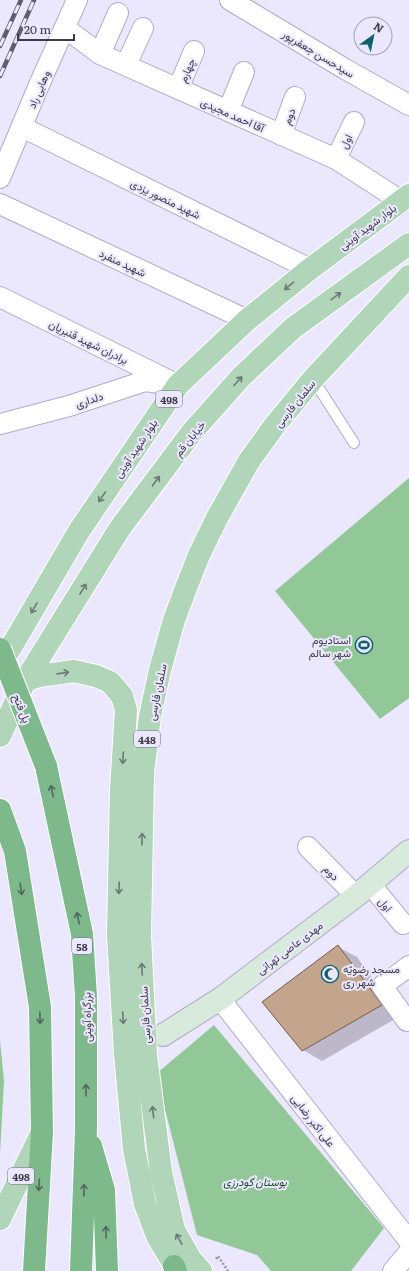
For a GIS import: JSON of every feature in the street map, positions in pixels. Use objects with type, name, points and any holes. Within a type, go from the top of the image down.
[{"type":"highway","name":"پل فتح","points":[[0,649],[46,766]]},
{"type":"highway","name":"بزرگراه آوینی","points":[[46,766],[82,934],[86,997],[86,1129],[82,1271]]},
{"type":"highway","points":[[0,810],[15,851],[40,1007],[42,1132],[34,1271]]},
{"type":"highway","points":[[86,1129],[104,1190],[107,1271]]},
{"type":"main road","name":"بلوار شهید آوینی","points":[[0,666],[78,531],[178,385],[247,320],[310,269],[405,198]]},
{"type":"main road","name":"خیابان قم","points":[[25,681],[120,528],[202,421],[241,377],[293,328],[409,244]]},
{"type":"main road","name":"سلمان فارسی","points":[[201,1271],[190,1260],[174,1230],[161,1172],[146,1056],[140,935],[144,766],[150,716],[160,670],[174,620],[199,555],[217,518],[249,461],[275,425],[313,379],[409,276]]},
{"type":"main road","name":"سلمان فارسی","points":[[25,681],[38,676],[74,671],[96,676],[110,682],[122,696],[126,710],[121,790],[118,934],[125,1054],[134,1149],[145,1204],[157,1236],[176,1269]]},
{"type":"main road","points":[[0,736],[25,681]]},
{"type":"main road","name":"498","points":[[0,1219],[42,1132]]},
{"type":"street","name":"وهابی راد","points":[[0,178],[78,0]]},
{"type":"street","name":"سیدحسن جعفرپور","points":[[230,0],[345,70],[409,105]]},
{"type":"street","points":[[100,54],[118,13]]},
{"type":"street","name":"آقا احمد مجیدی","points":[[65,28],[100,54],[336,159],[405,198]]},
{"type":"street","points":[[126,65],[143,28]]},
{"type":"street","name":"چهارم","points":[[178,89],[194,51]]},
{"type":"street","points":[[228,111],[244,72]]},
{"type":"street","name":"دوم","points":[[281,135],[295,97]]},
{"type":"street","name":"اول","points":[[336,159],[354,122]]},
{"type":"street","name":"شهید منصور یزدی","points":[[22,126],[310,269]]},
{"type":"street","name":"شهید منفرد","points":[[0,204],[247,320]]},
{"type":"street","name":"برادران شهید قنبریان","points":[[0,297],[178,385]]},
{"type":"street","name":"دلداری","points":[[0,424],[69,406],[145,381],[178,385]]},
{"type":"street","name":"دوم","points":[[308,847],[363,890]]},
{"type":"street","name":"مهدی عاصی تهرانی","points":[[163,1034],[220,999],[363,890],[409,851]]},
{"type":"street","name":"اول","points":[[363,890],[403,924]]},
{"type":"street","points":[[407,1021],[382,986],[409,966]]},
{"type":"street","name":"علی اکبر رضایی","points":[[220,999],[409,1241]]},
{"type":"street","points":[[393,1271],[409,1252]]},
{"type":"lane","points":[[313,379],[354,443]]},
{"type":"path","points":[[218,1256],[228,1271]]},
{"type":"green space","name":"استادیوم شهر سالم","points":[[409,478],[409,698],[380,719],[275,591]]},
{"type":"green space","name":"بوستان گودرزی","points":[[214,1025],[384,1228],[351,1271],[271,1271],[257,1255],[197,1235],[156,1074]]},
{"type":"green space","points":[[0,1040],[4,1081],[0,1154]]},
{"type":"building","name":"مسجد رضویّه شهر ری","points":[[338,945],[382,1005],[302,1051],[262,1002]]},
{"type":"railway","points":[[0,46],[21,0]]},
{"type":"railway","points":[[0,76],[34,0]]},
{"type":"place","name":"استادیوم شهر سالم","points":[[364,645]]},
{"type":"place","name":"مسجد رضویّه شهر ری","points":[[330,974]]}]
